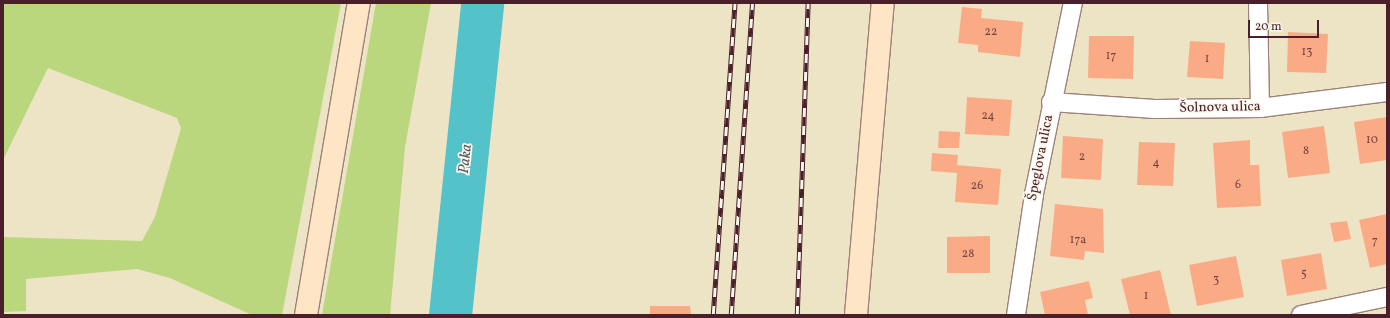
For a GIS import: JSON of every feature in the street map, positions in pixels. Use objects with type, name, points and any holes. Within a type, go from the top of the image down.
[{"type":"street","points":[[306,315],[359,3]]},
{"type":"street","points":[[856,315],[884,3]]},
{"type":"street","name":"Špeglova ulica","points":[[1016,315],[1020,269],[1051,102],[1074,3]]},
{"type":"street","points":[[1258,3],[1260,108]]},
{"type":"street","name":"Šolnova ulica","points":[[1051,102],[1155,109],[1260,108],[1387,92]]},
{"type":"street","points":[[1301,315],[1387,297]]},
{"type":"green space","points":[[3,3],[341,3],[282,315],[252,315],[170,278],[137,269],[26,279],[26,311],[3,312],[3,237],[142,241],[155,217],[181,128],[177,118],[48,68],[3,160]]},
{"type":"green space","points":[[376,3],[431,3],[405,147],[390,315],[322,315]]},
{"type":"building","points":[[962,7],[982,9],[981,18],[1023,22],[1020,57],[978,52],[978,45],[958,43]]},
{"type":"building","points":[[1288,32],[1328,34],[1326,73],[1287,72]]},
{"type":"building","points":[[1089,36],[1134,36],[1133,79],[1088,78]]},
{"type":"building","points":[[1190,41],[1225,43],[1223,79],[1187,77]]},
{"type":"building","points":[[967,97],[1012,100],[1009,136],[965,134]]},
{"type":"building","points":[[1387,117],[1387,160],[1360,164],[1354,122]]},
{"type":"building","points":[[1324,126],[1330,173],[1288,178],[1282,132]]},
{"type":"building","points":[[939,131],[960,132],[959,148],[938,148]]},
{"type":"building","points":[[1063,136],[1103,139],[1101,180],[1061,178]]},
{"type":"building","points":[[1250,140],[1250,165],[1259,165],[1261,206],[1217,208],[1213,143]]},
{"type":"building","points":[[1139,142],[1175,143],[1173,186],[1137,185]]},
{"type":"building","points":[[932,153],[958,155],[957,165],[1001,169],[998,205],[955,202],[957,173],[931,171]]},
{"type":"building","points":[[1055,204],[1103,209],[1104,253],[1085,251],[1084,260],[1050,256]]},
{"type":"building","points":[[1387,214],[1387,264],[1370,268],[1359,220]]},
{"type":"building","points":[[1347,221],[1351,239],[1334,242],[1330,223]]},
{"type":"building","points":[[990,236],[990,273],[947,273],[947,237]]},
{"type":"building","points":[[1321,253],[1327,289],[1287,296],[1281,260]]},
{"type":"building","points":[[1236,256],[1244,297],[1197,306],[1189,265]]},
{"type":"building","points":[[1160,270],[1171,315],[1130,315],[1121,279]]},
{"type":"building","points":[[1089,281],[1093,298],[1085,300],[1088,315],[1045,315],[1040,292]]},
{"type":"building","points":[[650,306],[690,306],[691,315],[650,315]]},
{"type":"waterway","name":"Paka","points":[[450,315],[482,3]]},
{"type":"railway","points":[[713,315],[735,3]]},
{"type":"railway","points":[[731,315],[752,3]]},
{"type":"railway","points":[[797,315],[808,3]]}]
